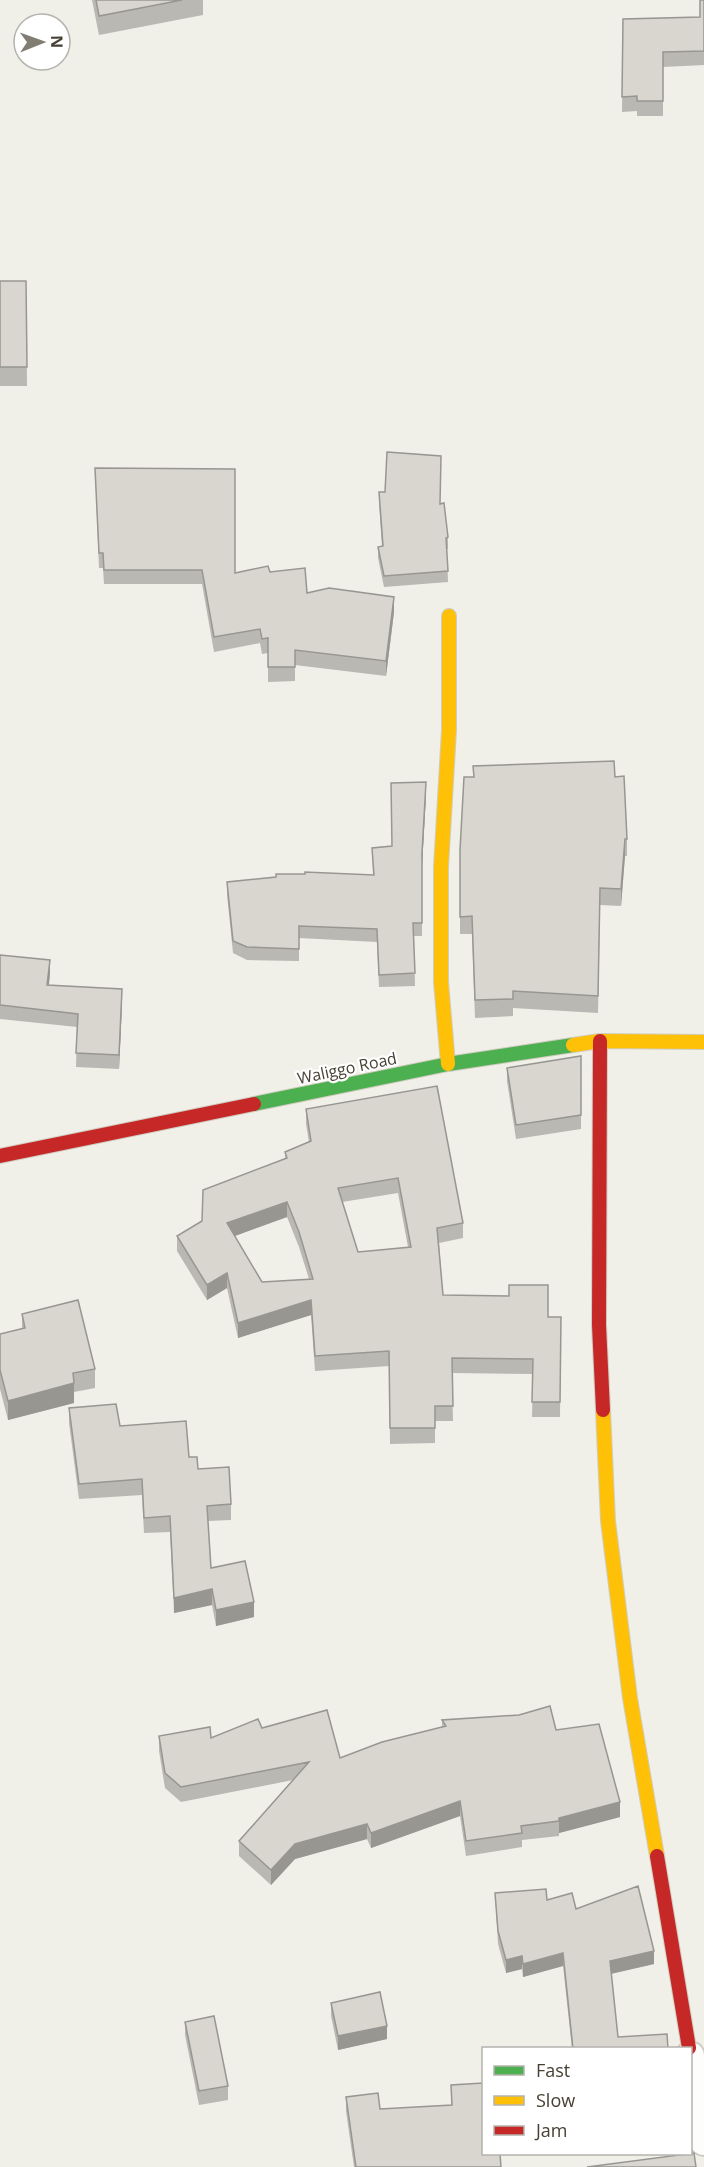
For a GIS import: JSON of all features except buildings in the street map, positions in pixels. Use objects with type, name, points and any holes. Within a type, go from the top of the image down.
[{"type":"street","points":[[448,1064],[441,982],[441,867],[449,730],[450,616]]},
{"type":"street","points":[[600,1041],[599,1325],[608,1521],[630,1698],[689,2047]]},
{"type":"street","name":"Waliggo Road","points":[[0,1156],[448,1064],[600,1041],[704,1042]]},
{"type":"street","points":[[692,2068],[704,2141]]},
{"type":"traffic: fast","points":[[254,1104],[448,1064],[573,1045]]},
{"type":"traffic: slow","points":[[448,1064],[441,982],[441,867],[449,730],[449,616]]},
{"type":"traffic: slow","points":[[573,1045],[600,1041],[704,1042]]},
{"type":"traffic: slow","points":[[603,1410],[608,1521],[630,1698],[657,1856]]},
{"type":"traffic: jam","points":[[600,1041],[599,1325],[603,1410]]},
{"type":"traffic: jam","points":[[0,1156],[254,1104]]},
{"type":"traffic: jam","points":[[657,1856],[689,2047]]}]
